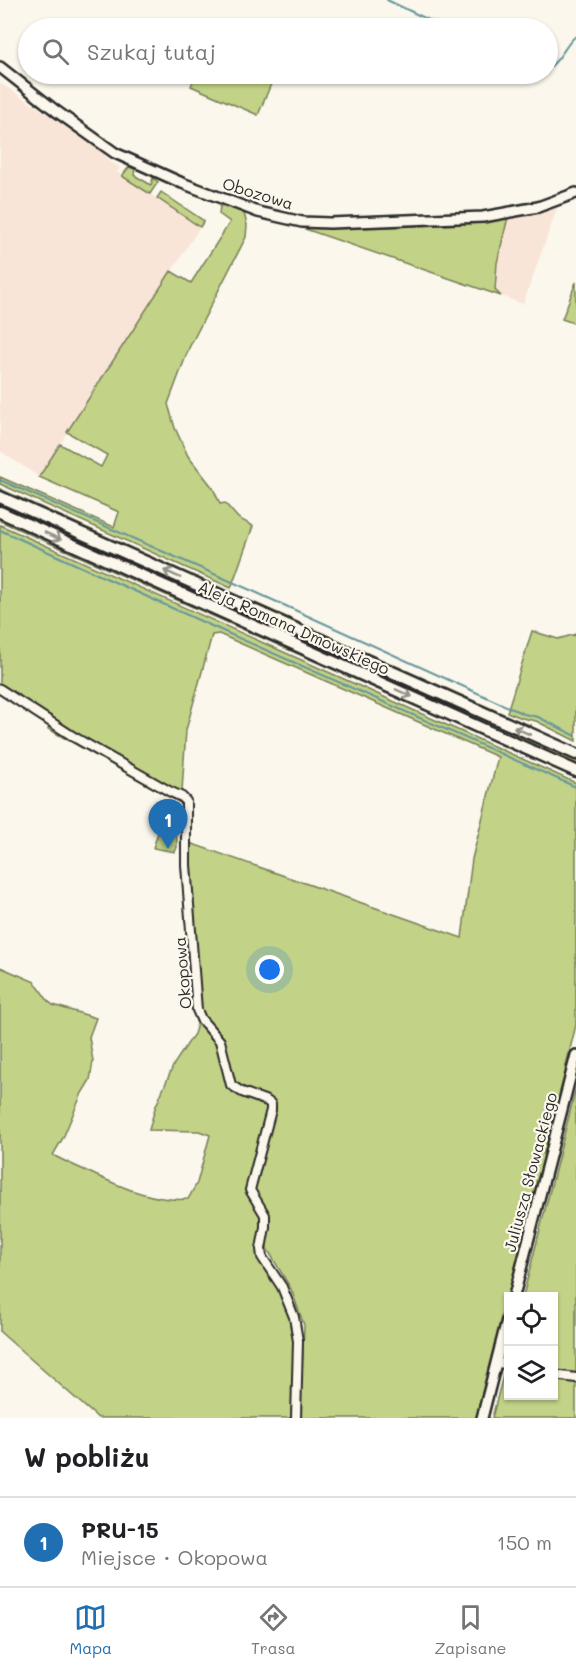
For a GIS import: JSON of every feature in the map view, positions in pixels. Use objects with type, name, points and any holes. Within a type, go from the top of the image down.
[{"type":"main road","name":"Aleja Romana Dmowskiego","points":[[0,497],[576,754]]},
{"type":"main road","name":"Aleja Romana Dmowskiego","points":[[0,512],[576,771]]},
{"type":"street","name":"Obozowa","points":[[0,67],[18,81]]},
{"type":"street","name":"Obozowa","points":[[22,84],[115,153],[182,183],[258,212],[302,222],[483,217],[538,207],[576,193]]},
{"type":"street","name":"Okopowa","points":[[0,689],[74,737],[186,801],[186,865],[197,1010],[201,1019],[220,1041],[231,1085],[271,1104],[250,1190],[265,1215],[262,1257],[282,1287],[294,1317],[298,1341],[296,1418]]},
{"type":"street","name":"Juliusza Słowackiego","points":[[515,1292],[576,1055]]},
{"type":"street","points":[[482,1418],[504,1331]]},
{"type":"street","points":[[496,1362],[504,1364]]},
{"type":"street","points":[[558,1376],[576,1378]]},
{"type":"shaded area","points":[[0,83],[97,146],[112,163],[120,167],[117,172],[200,227],[39,477],[0,451]]},
{"type":"shaded area","points":[[558,206],[523,304],[501,296],[495,290],[497,263],[508,217]]},
{"type":"green space","points":[[192,84],[271,84],[258,115],[191,86]]},
{"type":"green space","points":[[129,167],[135,169],[134,175],[151,185],[153,178],[158,182],[150,194],[122,176]]},
{"type":"green space","points":[[161,192],[204,221],[200,227],[157,198]]},
{"type":"green space","points":[[220,206],[235,207],[244,213],[247,225],[246,237],[189,348],[168,404],[175,428],[188,456],[213,488],[220,504],[225,503],[238,518],[253,526],[231,588],[0,484],[0,477],[114,527],[119,512],[39,477],[60,444],[101,467],[107,455],[67,432],[171,271],[191,283],[230,222],[219,214]]},
{"type":"green space","points":[[508,217],[497,263],[495,290],[501,296],[305,229],[305,226],[347,228],[479,223]]},
{"type":"green space","points":[[576,282],[576,324],[562,319]]},
{"type":"green space","points":[[0,489],[531,725],[532,728],[518,724],[0,492]]},
{"type":"green space","points":[[0,501],[576,759],[576,765],[0,507]]},
{"type":"green space","points":[[0,517],[576,775],[576,778],[0,521]]},
{"type":"green space","points":[[0,525],[576,783],[576,1025],[565,1069],[567,1072],[510,1292],[504,1292],[504,1314],[477,1418],[300,1418],[304,1325],[291,1289],[265,1245],[268,1216],[265,1206],[254,1193],[275,1108],[269,1106],[248,1196],[262,1216],[259,1245],[287,1305],[293,1326],[293,1418],[98,1418],[0,1332],[0,967],[35,982],[53,1005],[96,1018],[89,1037],[93,1061],[90,1080],[53,1155],[140,1193],[164,1198],[188,1199],[197,1183],[210,1135],[199,1131],[149,1130],[155,1108],[174,1064],[194,1034],[197,1024],[193,1010],[192,985],[197,984],[190,843],[462,938],[472,859],[498,757],[219,634],[212,635],[186,730],[182,791],[175,792],[83,739],[0,686]]},
{"type":"green space","points":[[532,631],[558,639],[576,634],[576,741],[536,721],[507,712]]},
{"type":"green space","points":[[0,690],[184,801],[183,841],[182,804],[48,729],[49,726],[0,694]]},
{"type":"green space","points":[[162,821],[176,826],[177,847],[175,852],[153,848]]},
{"type":"green space","points":[[576,1088],[576,1373],[558,1371],[558,1292],[524,1292]]},
{"type":"green space","points":[[504,1372],[504,1400],[558,1400],[558,1378],[576,1380],[576,1418],[492,1418]]},
{"type":"waterway","points":[[387,0],[425,18]]},
{"type":"waterway","points":[[558,59],[576,36]]},
{"type":"waterway","points":[[0,480],[524,714],[538,717],[576,736]]},
{"type":"waterway","points":[[0,530],[576,787]]},
{"type":"place","name":"PRU-15","points":[[168,849]]}]
